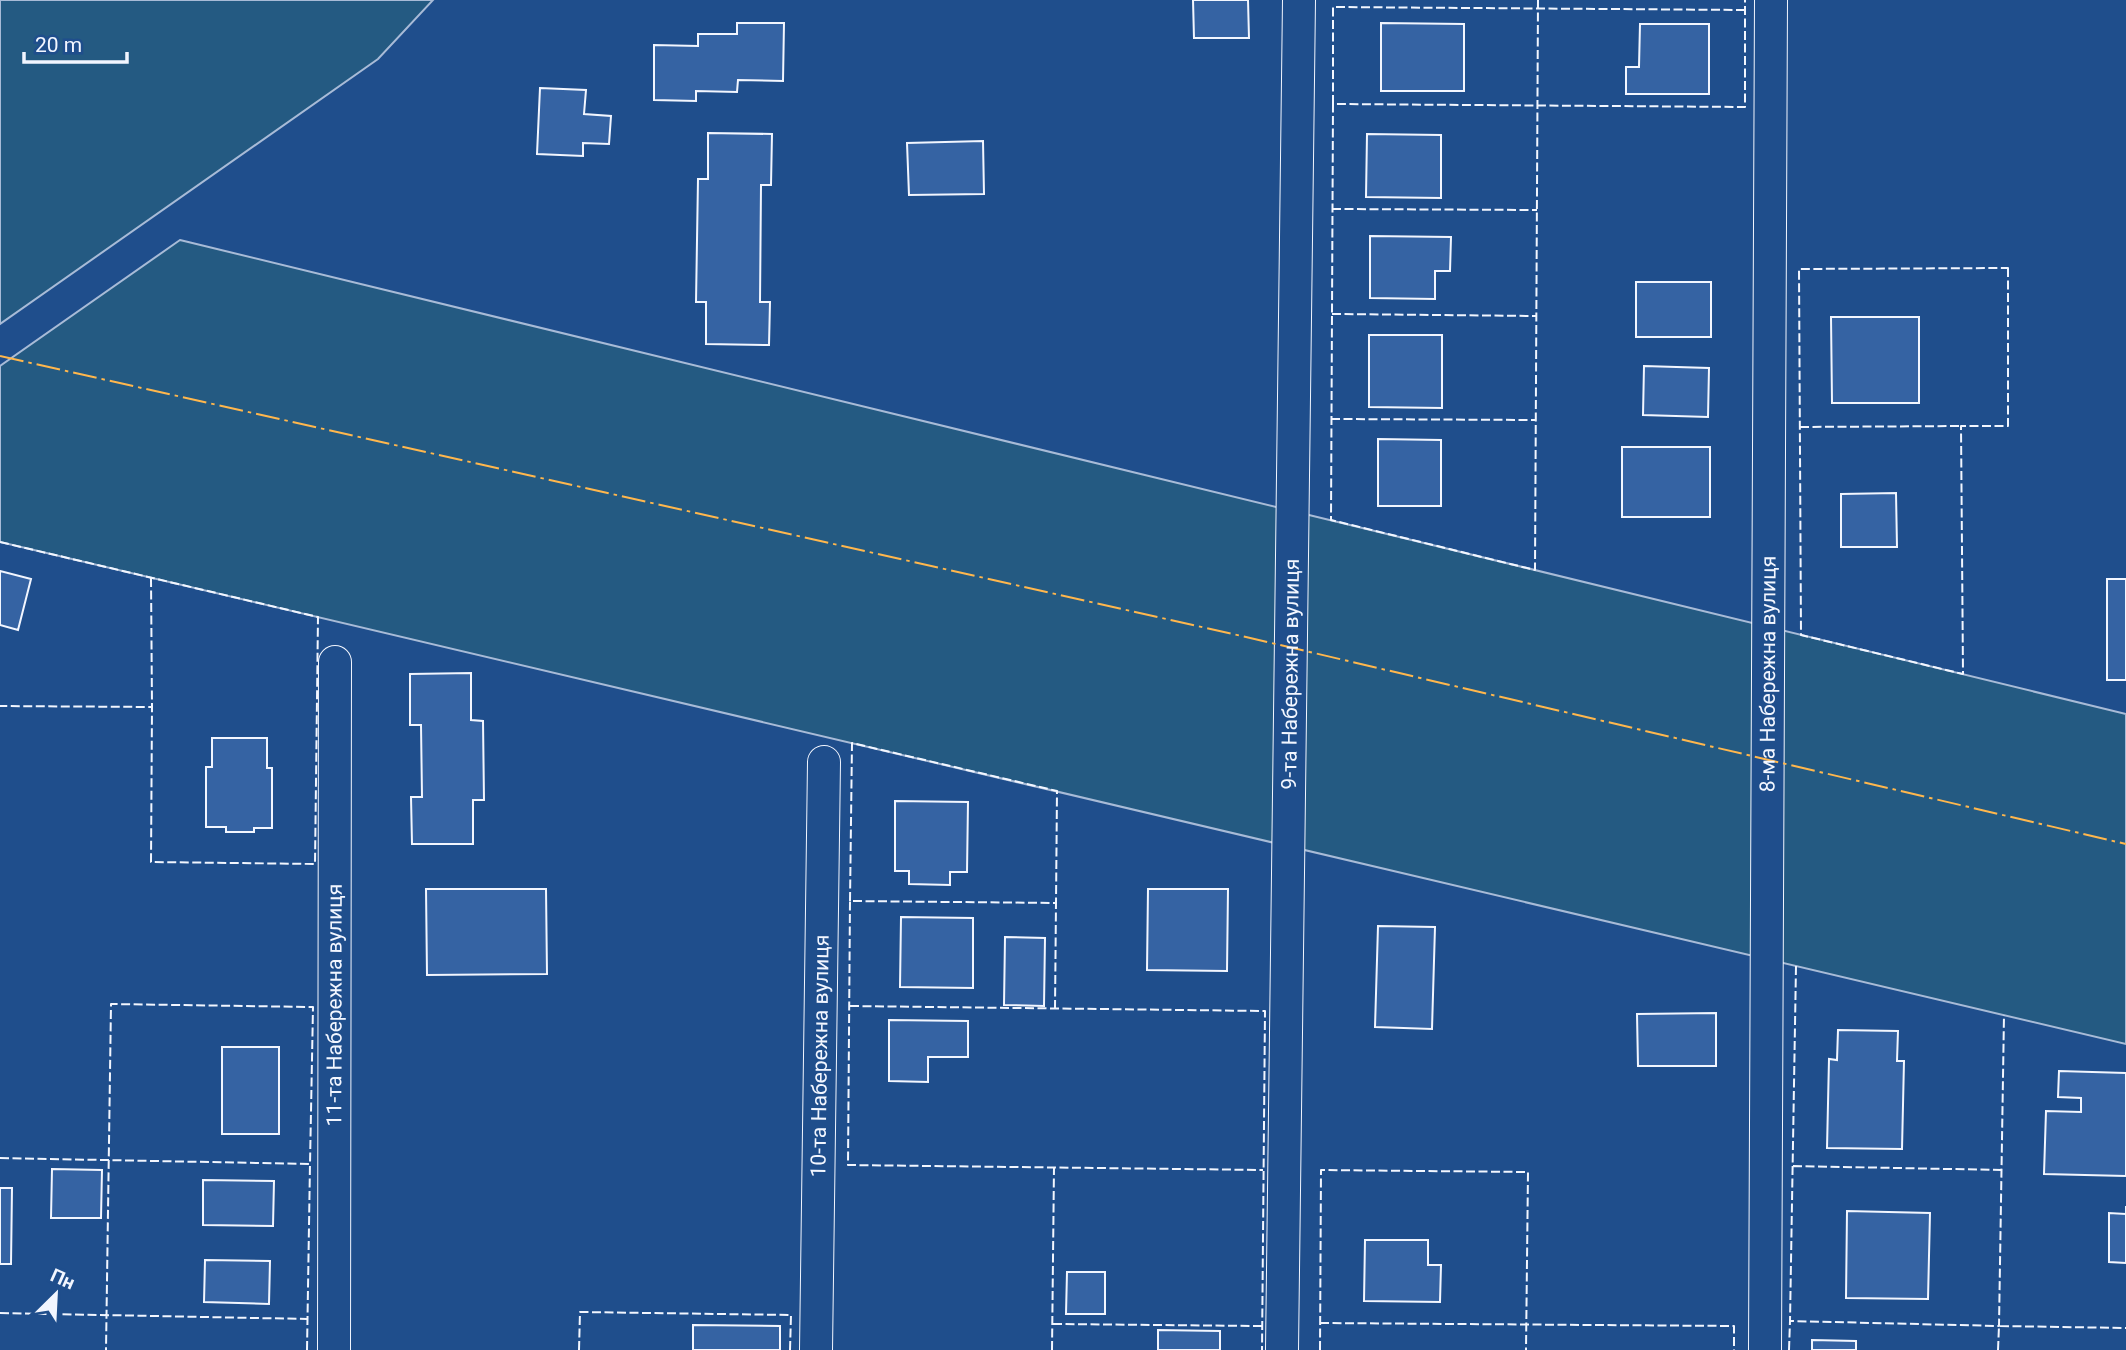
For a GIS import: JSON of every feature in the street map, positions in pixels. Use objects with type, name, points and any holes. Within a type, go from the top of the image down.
[{"type":"street","name":"9-та Набережна вулиця","points":[[1282,1350],[1299,0]]},
{"type":"street","name":"8-ма Набережна вулиця","points":[[1765,1350],[1771,0]]},
{"type":"street","name":"11-та Набережна вулиця","points":[[334,1350],[335,662]]},
{"type":"street","name":"10-та Набережна вулиця","points":[[816,1350],[824,762]]},
{"type":"shaded area","points":[[0,0],[433,0],[378,59],[0,324]]},
{"type":"shaded area","points":[[180,240],[2126,714],[2126,1044],[0,542],[0,366]]},
{"type":"building","points":[[1193,0],[1248,0],[1249,38],[1194,38]]},
{"type":"building","points":[[737,23],[784,23],[783,81],[738,80],[737,92],[696,91],[696,101],[654,100],[654,45],[698,46],[698,34],[737,34]]},
{"type":"building","points":[[1381,23],[1464,24],[1464,91],[1381,91]]},
{"type":"building","points":[[1640,24],[1709,24],[1709,94],[1626,94],[1626,67],[1639,67]]},
{"type":"building","points":[[540,88],[586,90],[584,114],[611,116],[609,144],[583,143],[583,156],[537,154]]},
{"type":"building","points":[[708,133],[772,134],[771,185],[761,185],[760,302],[770,302],[769,345],[706,344],[706,302],[696,302],[698,179],[708,179]]},
{"type":"building","points":[[1367,134],[1441,135],[1441,198],[1366,197]]},
{"type":"building","points":[[983,141],[984,194],[909,195],[907,143]]},
{"type":"building","points":[[1370,236],[1451,237],[1450,271],[1435,271],[1435,299],[1370,298]]},
{"type":"building","points":[[1636,282],[1711,282],[1711,337],[1636,337]]},
{"type":"building","points":[[1831,317],[1919,317],[1919,403],[1832,403]]},
{"type":"building","points":[[1369,335],[1442,335],[1442,408],[1369,407]]},
{"type":"building","points":[[1644,366],[1709,368],[1708,417],[1643,415]]},
{"type":"building","points":[[1378,439],[1441,440],[1441,506],[1378,506]]},
{"type":"building","points":[[1622,447],[1710,447],[1710,517],[1622,517]]},
{"type":"building","points":[[1896,493],[1897,547],[1841,547],[1841,494]]},
{"type":"building","points":[[0,571],[31,579],[18,630],[0,625]]},
{"type":"building","points":[[2107,579],[2126,579],[2126,680],[2107,680]]},
{"type":"building","points":[[471,673],[471,720],[483,721],[484,800],[473,800],[473,844],[412,844],[411,797],[422,797],[421,725],[410,725],[410,674]]},
{"type":"building","points":[[212,738],[267,738],[267,768],[272,768],[272,828],[254,828],[254,832],[226,832],[226,827],[206,827],[206,767],[212,767]]},
{"type":"building","points":[[895,801],[968,802],[967,872],[950,872],[950,885],[909,884],[909,871],[895,871]]},
{"type":"building","points":[[426,889],[546,889],[547,974],[427,975]]},
{"type":"building","points":[[1148,889],[1228,889],[1227,971],[1147,970]]},
{"type":"building","points":[[901,917],[973,918],[973,988],[900,987]]},
{"type":"building","points":[[1378,926],[1435,927],[1432,1029],[1375,1027]]},
{"type":"building","points":[[1005,937],[1045,938],[1044,1006],[1004,1005]]},
{"type":"building","points":[[1716,1013],[1716,1066],[1638,1066],[1637,1014]]},
{"type":"building","points":[[889,1020],[968,1021],[968,1057],[928,1057],[928,1082],[889,1081]]},
{"type":"building","points":[[1838,1030],[1898,1031],[1897,1061],[1904,1061],[1902,1149],[1827,1148],[1829,1059],[1837,1060]]},
{"type":"building","points":[[222,1047],[279,1047],[279,1134],[222,1134]]},
{"type":"building","points":[[2059,1071],[2126,1073],[2126,1176],[2044,1174],[2046,1111],[2081,1112],[2081,1098],[2058,1097]]},
{"type":"building","points":[[52,1169],[102,1170],[101,1218],[51,1218]]},
{"type":"building","points":[[203,1180],[274,1181],[273,1226],[203,1225]]},
{"type":"building","points":[[0,1188],[12,1188],[11,1264],[0,1264]]},
{"type":"building","points":[[1847,1211],[1930,1213],[1928,1299],[1846,1298]]},
{"type":"building","points":[[2109,1213],[2126,1214],[2126,1263],[2109,1262]]},
{"type":"building","points":[[1365,1240],[1428,1240],[1428,1265],[1441,1265],[1440,1302],[1364,1301]]},
{"type":"building","points":[[205,1260],[270,1261],[269,1304],[204,1302]]},
{"type":"building","points":[[1067,1272],[1105,1272],[1105,1314],[1066,1314]]},
{"type":"building","points":[[693,1325],[780,1326],[780,1350],[693,1350]]},
{"type":"building","points":[[1158,1330],[1220,1331],[1220,1350],[1158,1350]]},
{"type":"building","points":[[1812,1340],[1856,1341],[1856,1350],[1812,1350]]},
{"type":"fence","points":[[1538,0],[1535,570],[1331,520],[1333,104],[1745,107],[1745,0]]},
{"type":"fence","points":[[1333,104],[1333,7],[1745,10]]},
{"type":"fence","points":[[1332,209],[1537,210]]},
{"type":"fence","points":[[2008,268],[2008,426],[1961,426],[1963,674],[1801,635],[1799,269],[2008,268]]},
{"type":"fence","points":[[1332,314],[1536,316]]},
{"type":"fence","points":[[1331,419],[1536,420]]},
{"type":"fence","points":[[1800,427],[1961,426]]},
{"type":"fence","points":[[0,542],[318,617],[315,864],[151,862],[152,707],[0,706]]},
{"type":"fence","points":[[151,578],[152,707]]},
{"type":"fence","points":[[850,901],[852,743],[1057,791],[1056,903]]},
{"type":"fence","points":[[1055,1009],[1056,903],[850,901],[848,1165],[1263,1170]]},
{"type":"fence","points":[[1796,966],[1790,1321],[1999,1326],[2004,1015]]},
{"type":"fence","points":[[0,1158],[310,1164],[313,1007],[111,1004],[106,1350]]},
{"type":"fence","points":[[850,1006],[1265,1011],[1262,1350]]},
{"type":"fence","points":[[307,1350],[310,1164]]},
{"type":"fence","points":[[1793,1166],[2001,1170]]},
{"type":"fence","points":[[1052,1350],[1054,1167]]},
{"type":"fence","points":[[1320,1350],[1321,1170],[1528,1172],[1526,1350]]},
{"type":"fence","points":[[579,1350],[580,1312],[791,1315],[790,1350]]},
{"type":"fence","points":[[0,1313],[307,1319]]},
{"type":"fence","points":[[1789,1350],[1790,1321]]},
{"type":"fence","points":[[1320,1323],[1734,1326],[1734,1350]]},
{"type":"fence","points":[[1053,1324],[1262,1326]]},
{"type":"fence","points":[[1998,1350],[1999,1326],[2126,1328]]},
{"type":"power","points":[[0,356],[1246,637],[2126,844]]}]
